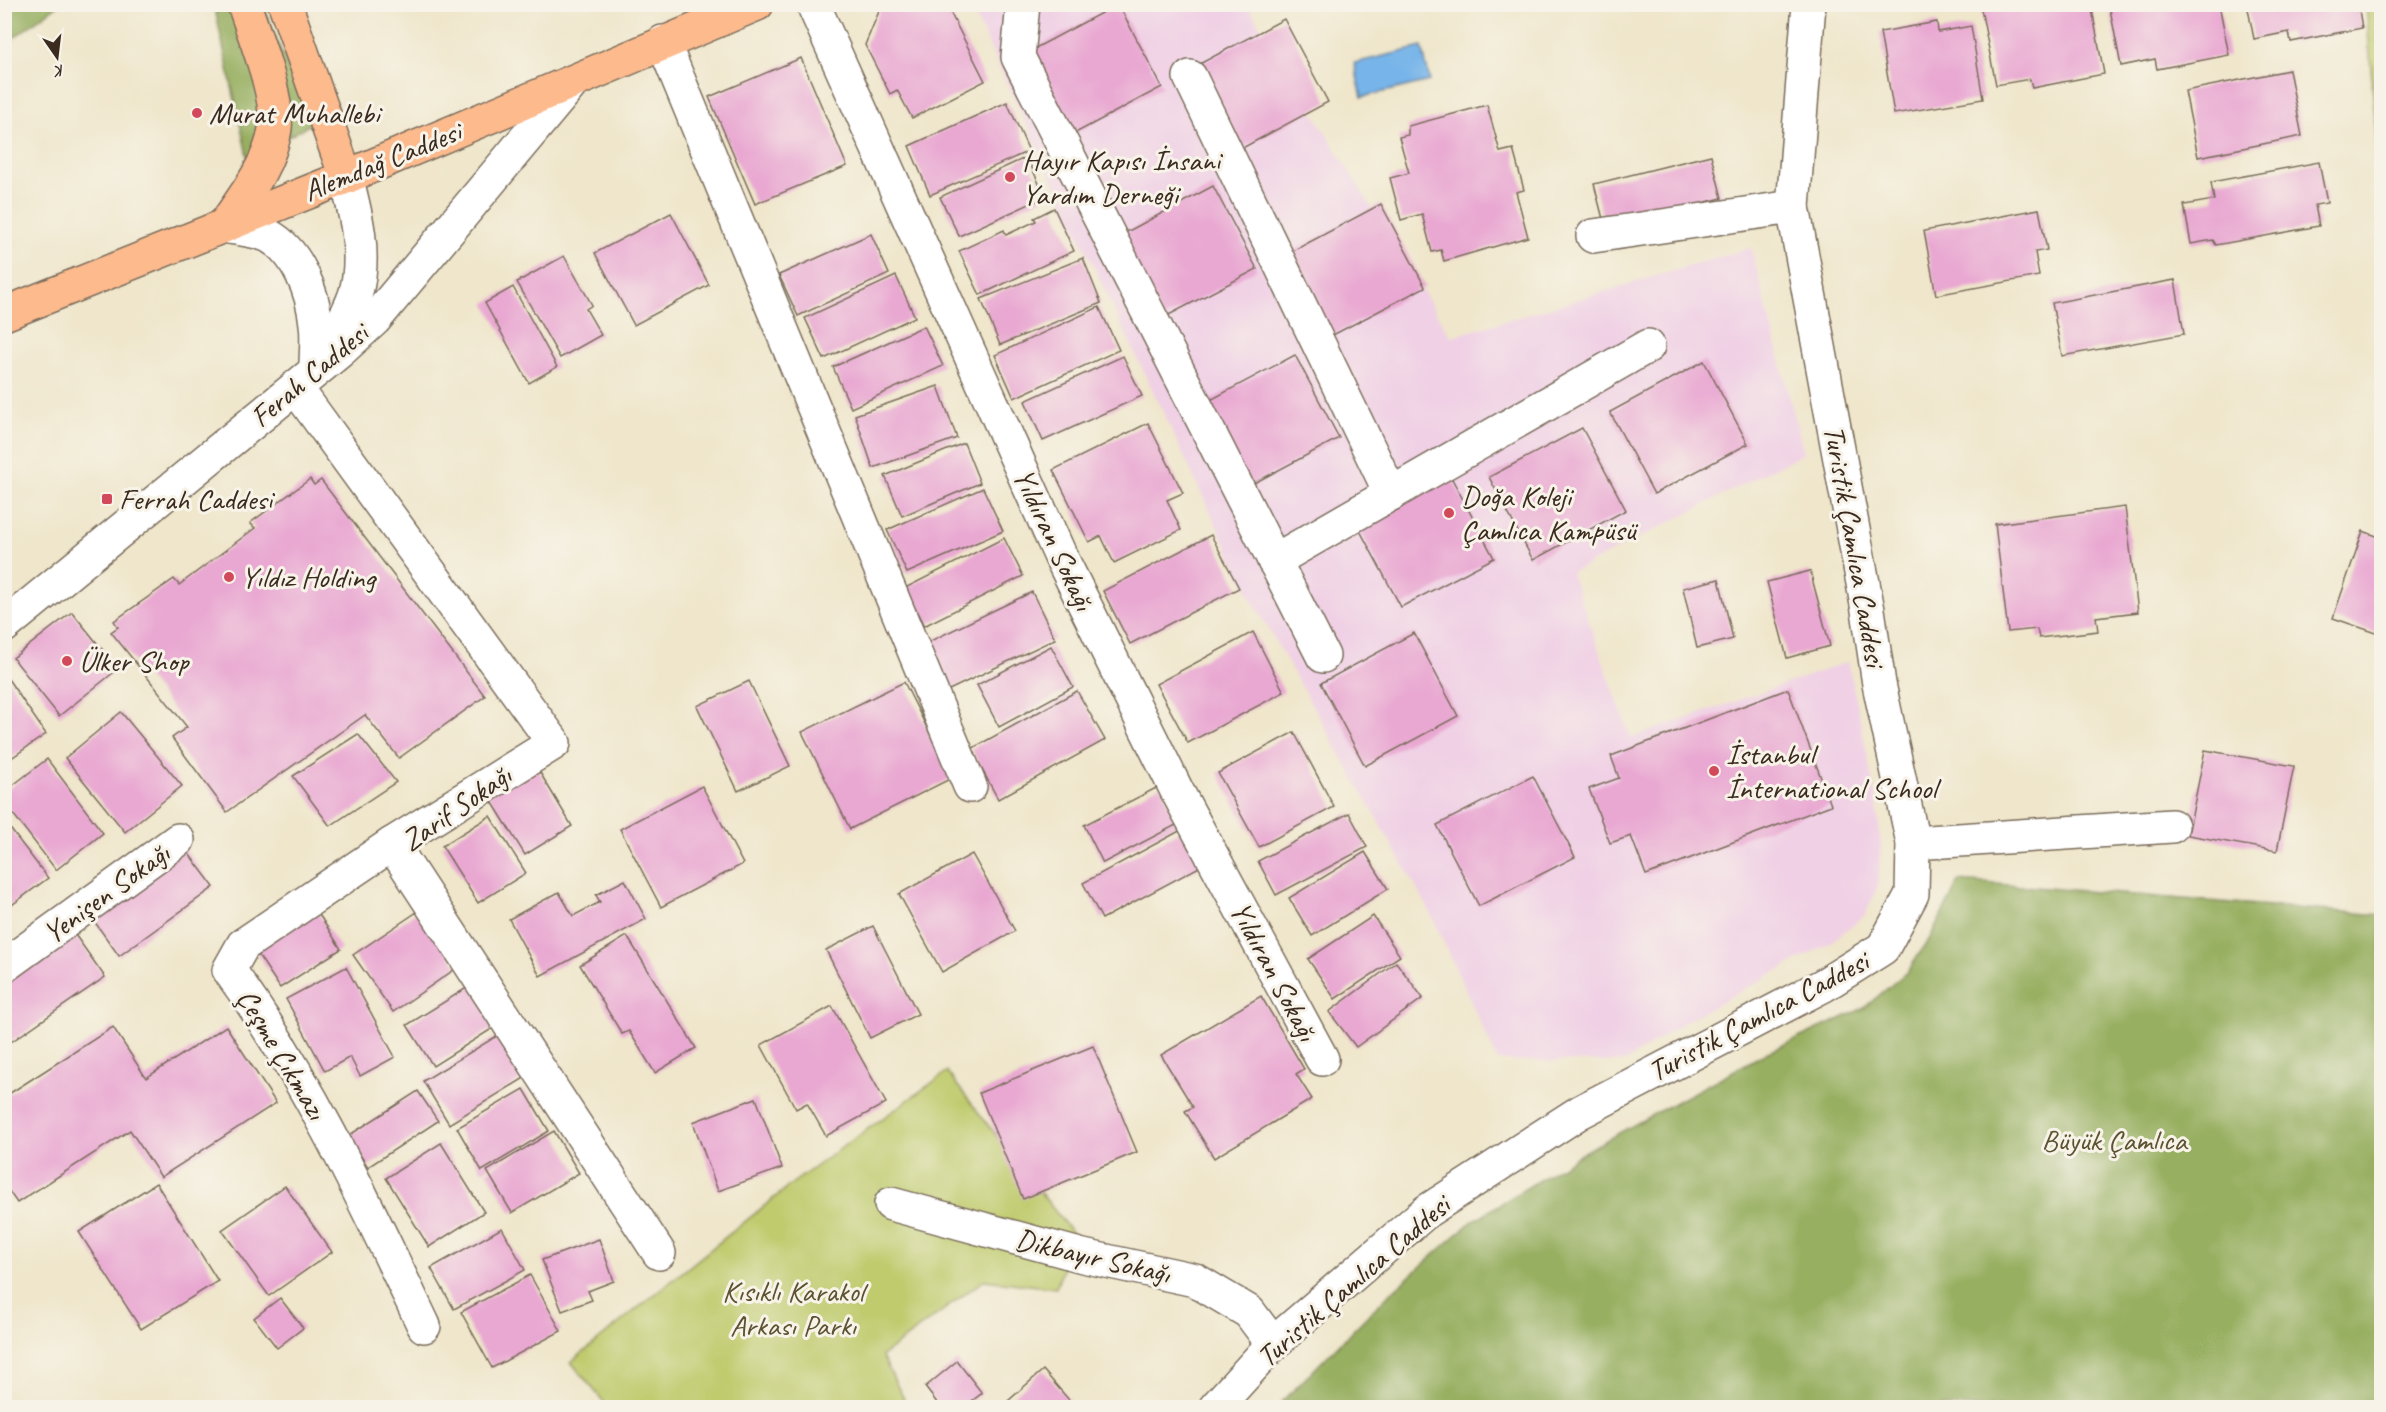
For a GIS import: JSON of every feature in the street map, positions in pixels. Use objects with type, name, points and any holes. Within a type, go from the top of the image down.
[{"type":"main road","points":[[224,226],[261,171],[275,129],[273,97],[244,4]]},
{"type":"main road","points":[[285,4],[346,177]]},
{"type":"main road","name":"Alemdağ Caddesi","points":[[4,314],[346,177],[757,4]]},
{"type":"street","name":"Yıldıran Sokağı","points":[[813,4],[1060,555],[1177,791],[1322,1059]]},
{"type":"street","points":[[1023,4],[1018,57],[1323,656]]},
{"type":"street","name":"Turistik Çamlıca Caddesi","points":[[1215,1407],[1273,1344],[1428,1211],[1580,1112],[1824,985],[1883,948],[1912,894],[1913,843],[1879,684],[1868,610],[1793,207],[1809,4]]},
{"type":"street","points":[[663,42],[970,786]]},
{"type":"street","points":[[1190,77],[1391,494]]},
{"type":"street","name":"Ferah Caddesi","points":[[4,626],[306,380],[375,319],[573,82]]},
{"type":"street","points":[[306,380],[350,309],[357,283],[359,243],[356,214],[346,177]]},
{"type":"street","points":[[1593,236],[1793,207]]},
{"type":"street","points":[[224,226],[267,235],[282,244],[294,260],[312,303],[317,326],[306,380]]},
{"type":"street","points":[[1274,561],[1648,346]]},
{"type":"street","name":"Zarif Sokağı","points":[[306,380],[554,743],[392,844],[659,1253]]},
{"type":"street","points":[[1913,843],[2172,826]]},
{"type":"street","name":"Yenişen Sokağı","points":[[4,966],[178,840]]},
{"type":"street","name":"Çeşme Çıkmazı","points":[[392,844],[243,945],[230,970],[262,1015],[347,1164],[424,1326]]},
{"type":"street","name":"Dikbayır Sokağı","points":[[891,1204],[1083,1256],[1195,1280],[1249,1312],[1273,1344]]},
{"type":"shaded area","name":"Doğa Koleji Çamlıca Kampüsü","points":[[970,5],[1247,5],[1451,337],[1751,248],[1804,453],[1571,573],[1631,738],[1848,662],[1877,803],[1881,843],[1878,886],[1865,915],[1831,942],[1684,1022],[1625,1062],[1498,1061],[1426,904],[1252,600]]},
{"type":"green space","points":[[5,4],[58,4],[58,5],[5,44]]},
{"type":"green space","points":[[214,5],[263,5],[311,124],[248,160]]},
{"type":"green space","points":[[2366,5],[2381,5],[2381,196]]},
{"type":"green space","name":"Büyük Çamlıca","points":[[1959,881],[2381,915],[2381,1407],[1277,1407],[1385,1298],[1471,1222],[1586,1151],[1766,1053],[1864,1008],[1908,971],[1930,938]]},
{"type":"green space","name":"Kısıklı Karakol Arkası Parkı","points":[[947,1072],[1075,1237],[1056,1288],[984,1280],[882,1356],[906,1403],[898,1407],[608,1407],[571,1362],[794,1182]]},
{"type":"water","points":[[1422,47],[1430,81],[1362,97],[1354,63]]},
{"type":"building","points":[[888,4],[946,4],[985,81],[912,118],[897,90],[890,94],[865,45],[880,9]]},
{"type":"building","points":[[1118,4],[1162,87],[1068,137],[1024,54]]},
{"type":"building","points":[[1980,4],[2091,4],[2104,74],[2032,88],[2030,79],[1996,85]]},
{"type":"building","points":[[2109,4],[2219,4],[2229,55],[2157,69],[2155,59],[2121,66]]},
{"type":"building","points":[[2247,4],[2358,4],[2362,28],[2291,42],[2289,32],[2254,39]]},
{"type":"building","points":[[1284,19],[1328,102],[1235,152],[1190,69]]},
{"type":"building","points":[[1937,22],[1938,32],[1971,26],[1983,99],[1894,114],[1880,32]]},
{"type":"building","points":[[801,58],[847,166],[755,204],[709,97]]},
{"type":"building","points":[[2289,70],[2302,136],[2198,157],[2185,91]]},
{"type":"building","points":[[1007,102],[1029,151],[930,195],[909,146]]},
{"type":"building","points":[[1487,105],[1500,152],[1513,149],[1524,190],[1516,192],[1528,237],[1444,261],[1441,250],[1432,252],[1422,214],[1401,220],[1390,178],[1409,173],[1399,137],[1408,135],[1408,126]]},
{"type":"building","points":[[1711,155],[1722,198],[1605,227],[1594,184]]},
{"type":"building","name":"Hayır Kapısı İnsani Yardım Derneği","points":[[1027,157],[1045,197],[959,236],[940,197]]},
{"type":"building","points":[[2319,162],[2327,203],[2315,205],[2319,226],[2216,245],[2213,240],[2191,244],[2184,205],[2214,200],[2211,182]]},
{"type":"building","points":[[1213,186],[1257,269],[1163,318],[1119,236]]},
{"type":"building","points":[[1381,204],[1425,287],[1331,336],[1287,254]]},
{"type":"building","points":[[1054,208],[1074,251],[980,295],[959,251],[1004,230],[1006,235],[1036,221],[1034,218]]},
{"type":"building","points":[[2039,209],[2047,250],[2035,252],[2039,276],[1936,295],[1924,231]]},
{"type":"building","points":[[671,213],[709,285],[634,325],[595,253]]},
{"type":"building","points":[[871,234],[889,274],[798,316],[779,275]]},
{"type":"building","points":[[564,256],[592,305],[586,309],[601,335],[560,358],[517,282]]},
{"type":"building","points":[[1083,258],[1101,303],[1000,345],[981,299]]},
{"type":"building","points":[[896,276],[915,317],[824,359],[805,318]]},
{"type":"building","points":[[2175,280],[2184,334],[2062,356],[2052,303]]},
{"type":"building","points":[[513,287],[557,367],[529,383],[485,303]]},
{"type":"building","points":[[1099,307],[1119,350],[1014,398],[995,355]]},
{"type":"building","points":[[924,326],[943,366],[851,408],[833,367]]},
{"type":"building","points":[[1295,355],[1339,438],[1245,488],[1201,405]]},
{"type":"building","points":[[1123,356],[1142,396],[1043,441],[1025,401]]},
{"type":"building","points":[[1704,361],[1748,444],[1654,494],[1610,412]]},
{"type":"building","points":[[938,386],[957,438],[873,468],[855,415]]},
{"type":"building","points":[[1148,423],[1183,493],[1167,500],[1181,530],[1114,563],[1101,536],[1089,542],[1053,470]]},
{"type":"building","points":[[1582,428],[1626,510],[1533,560],[1489,477]]},
{"type":"building","points":[[964,443],[980,483],[902,516],[885,476]]},
{"type":"building","points":[[1450,475],[1494,558],[1401,607],[1357,525]]},
{"type":"building","points":[[310,479],[314,485],[321,480],[485,696],[399,758],[365,715],[227,812],[172,738],[187,727],[111,632],[118,627],[114,621],[174,579],[179,585],[255,528],[250,523]]},
{"type":"building","points":[[983,488],[1003,531],[907,573],[887,530]]},
{"type":"building","points":[[2125,507],[2138,612],[2096,617],[2098,631],[2039,638],[2037,629],[2008,632],[1995,524]]},
{"type":"building","points":[[2363,531],[2382,538],[2382,635],[2333,618]]},
{"type":"building","points":[[1211,535],[1239,588],[1130,644],[1103,591]]},
{"type":"building","points":[[1004,538],[1023,576],[924,626],[905,588]]},
{"type":"building","points":[[1810,571],[1830,646],[1787,658],[1767,582]]},
{"type":"building","points":[[1719,579],[1733,639],[1697,648],[1683,588]]},
{"type":"building","points":[[1032,592],[1055,639],[945,692],[922,645]]},
{"type":"building","points":[[72,612],[118,669],[59,716],[13,658]]},
{"type":"building","points":[[1253,632],[1284,692],[1188,743],[1156,684]]},
{"type":"building","points":[[1414,633],[1458,716],[1365,766],[1321,683]]},
{"type":"building","points":[[1051,646],[1073,687],[999,727],[977,685]]},
{"type":"building","points":[[8,679],[46,734],[4,763],[4,681]]},
{"type":"building","points":[[749,681],[790,766],[738,791],[697,706]]},
{"type":"building","points":[[904,682],[952,778],[850,829],[802,732]]},
{"type":"building","points":[[1788,689],[1831,805],[1646,875],[1631,836],[1610,843],[1589,789],[1619,778],[1611,756]]},
{"type":"building","points":[[1077,691],[1105,740],[998,799],[971,749]]},
{"type":"building","points":[[121,712],[182,786],[125,832],[65,758]]},
{"type":"building","points":[[1294,732],[1334,807],[1259,847],[1218,773]]},
{"type":"building","points":[[358,734],[396,782],[330,826],[293,776]]},
{"type":"building","points":[[2205,750],[2294,766],[2277,851],[2188,835]]},
{"type":"building","points":[[47,759],[103,833],[56,870],[4,802],[4,792]]},
{"type":"building","points":[[536,766],[572,826],[525,855],[488,795]]},
{"type":"building","points":[[1533,776],[1575,857],[1479,906],[1437,825]]},
{"type":"building","points":[[702,786],[743,864],[661,907],[620,829]]},
{"type":"building","points":[[1160,786],[1180,823],[1103,863],[1084,825]]},
{"type":"building","points":[[1349,813],[1367,847],[1276,895],[1258,861]]},
{"type":"building","points":[[490,816],[526,873],[478,903],[442,846]]},
{"type":"building","points":[[5,822],[48,878],[5,910]]},
{"type":"building","points":[[1185,828],[1205,864],[1102,919],[1083,883]]},
{"type":"building","points":[[183,846],[214,887],[119,956],[89,914]]},
{"type":"building","points":[[1365,852],[1388,889],[1312,936],[1289,898]]},
{"type":"building","points":[[972,854],[1015,931],[942,972],[899,894]]},
{"type":"building","points":[[625,880],[646,919],[540,976],[509,919],[559,892],[573,916],[600,902],[596,895]]},
{"type":"building","points":[[313,905],[341,949],[280,988],[251,944]]},
{"type":"building","points":[[420,910],[458,967],[393,1012],[353,955]]},
{"type":"building","points":[[1373,916],[1400,956],[1335,999],[1308,959]]},
{"type":"building","points":[[873,926],[918,1014],[870,1038],[826,950]]},
{"type":"building","points":[[71,929],[105,977],[11,1042],[4,1032],[4,976]]},
{"type":"building","points":[[627,936],[696,1048],[655,1073],[629,1031],[622,1034],[580,965]]},
{"type":"building","points":[[1396,962],[1423,998],[1356,1047],[1329,1012]]},
{"type":"building","points":[[346,967],[395,1057],[360,1076],[350,1057],[325,1071],[286,999]]},
{"type":"building","points":[[473,984],[498,1025],[433,1066],[407,1025]]},
{"type":"building","points":[[1261,996],[1304,1069],[1296,1074],[1312,1099],[1214,1158],[1185,1111],[1193,1107],[1161,1055]]},
{"type":"building","points":[[832,1006],[886,1103],[826,1136],[807,1103],[796,1109],[761,1045]]},
{"type":"building","points":[[226,1026],[276,1103],[161,1177],[130,1130],[17,1203],[4,1184],[4,1097],[113,1027],[146,1078]]},
{"type":"building","points":[[500,1034],[526,1077],[449,1124],[423,1081]]},
{"type":"building","points":[[1093,1046],[1137,1152],[1023,1199],[979,1093]]},
{"type":"building","points":[[524,1089],[549,1131],[482,1171],[457,1128]]},
{"type":"building","points":[[418,1091],[438,1121],[368,1167],[348,1136]]},
{"type":"building","points":[[756,1098],[782,1168],[718,1191],[693,1122]]},
{"type":"building","points":[[554,1131],[579,1173],[512,1213],[487,1171]]},
{"type":"building","points":[[441,1143],[484,1212],[429,1247],[386,1178]]},
{"type":"building","points":[[156,1183],[218,1281],[141,1329],[79,1232]]},
{"type":"building","points":[[285,1186],[332,1252],[269,1296],[222,1230]]},
{"type":"building","points":[[502,1228],[525,1270],[454,1309],[431,1268]]},
{"type":"building","points":[[599,1239],[614,1281],[588,1291],[592,1300],[562,1311],[542,1260]]},
{"type":"building","points":[[530,1275],[561,1331],[492,1368],[461,1312]]},
{"type":"building","points":[[280,1298],[303,1328],[277,1348],[254,1318]]},
{"type":"building","points":[[957,1361],[982,1393],[963,1408],[941,1408],[925,1387]]},
{"type":"building","points":[[1043,1370],[1076,1408],[1000,1408]]},
{"type":"place","name":"Murat Muhallebi","points":[[197,113]]},
{"type":"place","name":"Hayır Kapısı İnsani Yardım Derneği","points":[[1010,177]]},
{"type":"place","name":"Ferrah Caddesi","points":[[107,499]]},
{"type":"place","name":"Doğa Koleji Çamlıca Kampüsü","points":[[1449,513]]},
{"type":"place","name":"Yıldız Holding","points":[[229,577]]},
{"type":"place","name":"Ülker Shop","points":[[67,661]]},
{"type":"place","name":"İstanbul İnternational School","points":[[1714,771]]}]
